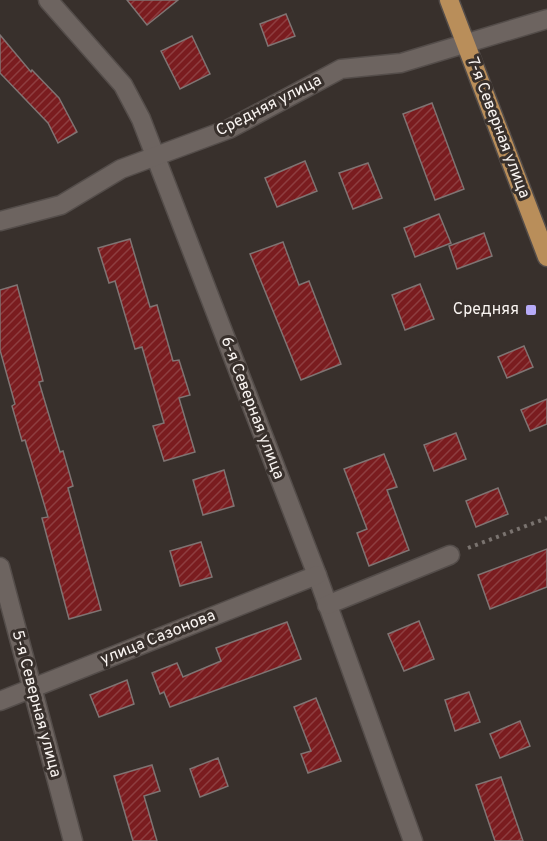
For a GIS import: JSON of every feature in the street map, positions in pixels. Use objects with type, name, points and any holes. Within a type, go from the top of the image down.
[{"type":"main road","name":"7-я Северная улица","points":[[449,0],[547,256]]},
{"type":"street","name":"6-я Северная улица","points":[[48,0],[123,85],[141,118],[317,575],[413,841]]},
{"type":"street","name":"Средняя улица","points":[[0,221],[61,205],[121,169],[229,129],[341,69],[401,63],[547,19]]},
{"type":"street","points":[[327,605],[450,555]]},
{"type":"street","name":"5-я Северная улица","points":[[0,567],[73,841]]},
{"type":"street","name":"улица Сазонова","points":[[0,701],[317,575]]},
{"type":"path","points":[[450,555],[547,518]]},
{"type":"building","points":[[127,0],[178,0],[147,25]]},
{"type":"building","points":[[286,14],[295,36],[268,46],[260,24]]},
{"type":"building","points":[[0,35],[31,72],[32,70],[59,98],[77,132],[58,143],[48,123],[0,73]]},
{"type":"building","points":[[192,36],[210,74],[180,89],[161,51]]},
{"type":"building","points":[[432,103],[464,189],[435,200],[403,114]]},
{"type":"building","points":[[305,161],[317,191],[277,207],[265,178]]},
{"type":"building","points":[[368,163],[382,198],[353,209],[339,173]]},
{"type":"building","points":[[439,214],[451,243],[415,257],[404,228]]},
{"type":"building","points":[[484,233],[492,256],[457,269],[449,246]]},
{"type":"building","points":[[130,239],[150,307],[157,305],[173,361],[179,360],[190,395],[179,398],[195,452],[164,461],[153,426],[164,423],[142,347],[135,349],[115,281],[109,283],[98,248]]},
{"type":"building","points":[[283,242],[299,285],[309,281],[341,364],[301,380],[250,254]]},
{"type":"building","points":[[420,284],[434,319],[405,330],[392,295]]},
{"type":"building","points":[[17,285],[43,381],[39,382],[73,486],[68,488],[101,610],[69,619],[42,518],[48,517],[25,440],[22,441],[12,406],[15,404],[0,350],[0,290]]},
{"type":"building","points":[[524,346],[533,367],[507,378],[498,357]]},
{"type":"building","points":[[547,399],[547,424],[530,431],[521,410]]},
{"type":"building","points":[[456,433],[466,459],[434,471],[424,445]]},
{"type":"building","points":[[384,454],[397,487],[387,490],[409,550],[369,566],[357,533],[367,529],[344,469]]},
{"type":"building","points":[[224,470],[234,506],[203,515],[193,480]]},
{"type":"building","points":[[498,488],[508,514],[476,527],[466,501]]},
{"type":"building","points":[[201,542],[212,577],[180,586],[170,551]]},
{"type":"building","points":[[547,549],[547,587],[490,609],[478,575]]},
{"type":"building","points":[[419,621],[434,659],[404,671],[388,634]]},
{"type":"building","points":[[287,622],[301,659],[170,707],[164,692],[160,694],[152,673],[177,663],[183,677],[221,661],[216,648]]},
{"type":"building","points":[[127,680],[134,704],[99,717],[90,695]]},
{"type":"building","points":[[469,692],[480,722],[455,731],[445,700]]},
{"type":"building","points":[[316,698],[341,761],[308,773],[301,754],[311,751],[294,707]]},
{"type":"building","points":[[520,721],[530,746],[500,758],[490,734]]},
{"type":"building","points":[[218,758],[228,786],[200,797],[190,769]]},
{"type":"building","points":[[152,765],[160,791],[144,796],[157,841],[133,841],[114,776]]},
{"type":"building","points":[[501,777],[523,841],[495,841],[476,785]]},
{"type":"place","name":"Средняя","points":[[531,310]]}]
